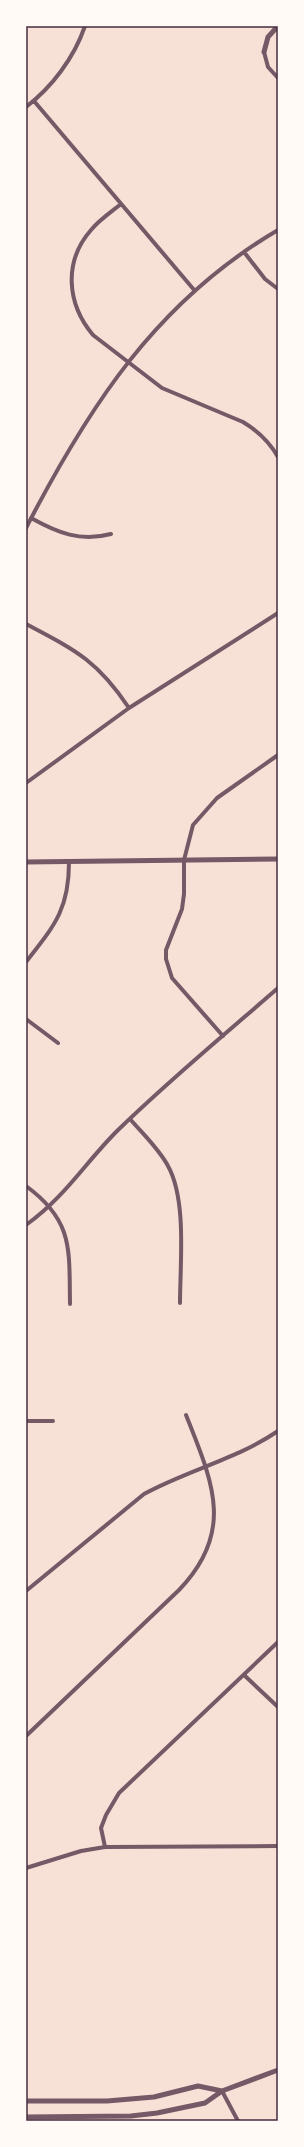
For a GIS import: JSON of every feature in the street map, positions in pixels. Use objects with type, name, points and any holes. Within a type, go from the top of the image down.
[{"type":"street","points":[[26,107],[55,80],[66,64],[85,26]]},
{"type":"street","points":[[278,26],[268,37],[264,52],[268,67],[278,78]]},
{"type":"street","points":[[34,101],[195,291]]},
{"type":"street","points":[[121,204],[91,230],[83,240],[73,265],[71,284],[74,304],[85,325],[93,335],[162,388],[243,422],[254,429],[264,437],[278,457]]},
{"type":"street","points":[[26,528],[84,424],[127,362],[152,333],[195,291],[244,252],[278,230]]},
{"type":"street","points":[[244,252],[265,278],[278,289]]},
{"type":"street","points":[[31,518],[54,530],[75,537],[88,538],[112,534]]},
{"type":"street","points":[[26,783],[129,708],[278,613]]},
{"type":"street","points":[[26,624],[71,648],[92,662],[114,685],[129,708]]},
{"type":"street","points":[[223,1036],[172,978],[166,959],[168,941],[182,909],[184,894],[184,860],[193,825],[217,798],[278,755]]},
{"type":"street","points":[[26,862],[278,860]]},
{"type":"street","points":[[26,962],[50,931],[63,906],[69,881],[69,862]]},
{"type":"street","points":[[26,1225],[49,1206],[130,1119],[278,988]]},
{"type":"street","points":[[26,1019],[58,1043]]},
{"type":"street","points":[[130,1119],[161,1155],[174,1181],[179,1206],[180,1303]]},
{"type":"street","points":[[26,1186],[49,1206],[57,1216],[67,1240],[70,1304]]},
{"type":"street","points":[[26,1736],[179,1590],[197,1568],[209,1542],[214,1513],[214,1497],[206,1466],[186,1415]]},
{"type":"street","points":[[26,1421],[53,1421]]},
{"type":"street","points":[[26,1591],[144,1494],[206,1466],[247,1450],[278,1431]]},
{"type":"street","points":[[105,1847],[101,1828],[106,1815],[119,1794],[278,1642]]},
{"type":"street","points":[[244,1675],[278,1707]]},
{"type":"street","points":[[26,1868],[81,1851],[105,1847],[278,1846]]},
{"type":"street","points":[[26,2117],[131,2116],[205,2103],[222,2091],[278,2070]]},
{"type":"street","points":[[26,2101],[107,2101],[154,2097],[198,2086],[222,2091]]},
{"type":"street","points":[[222,2091],[238,2121]]}]
